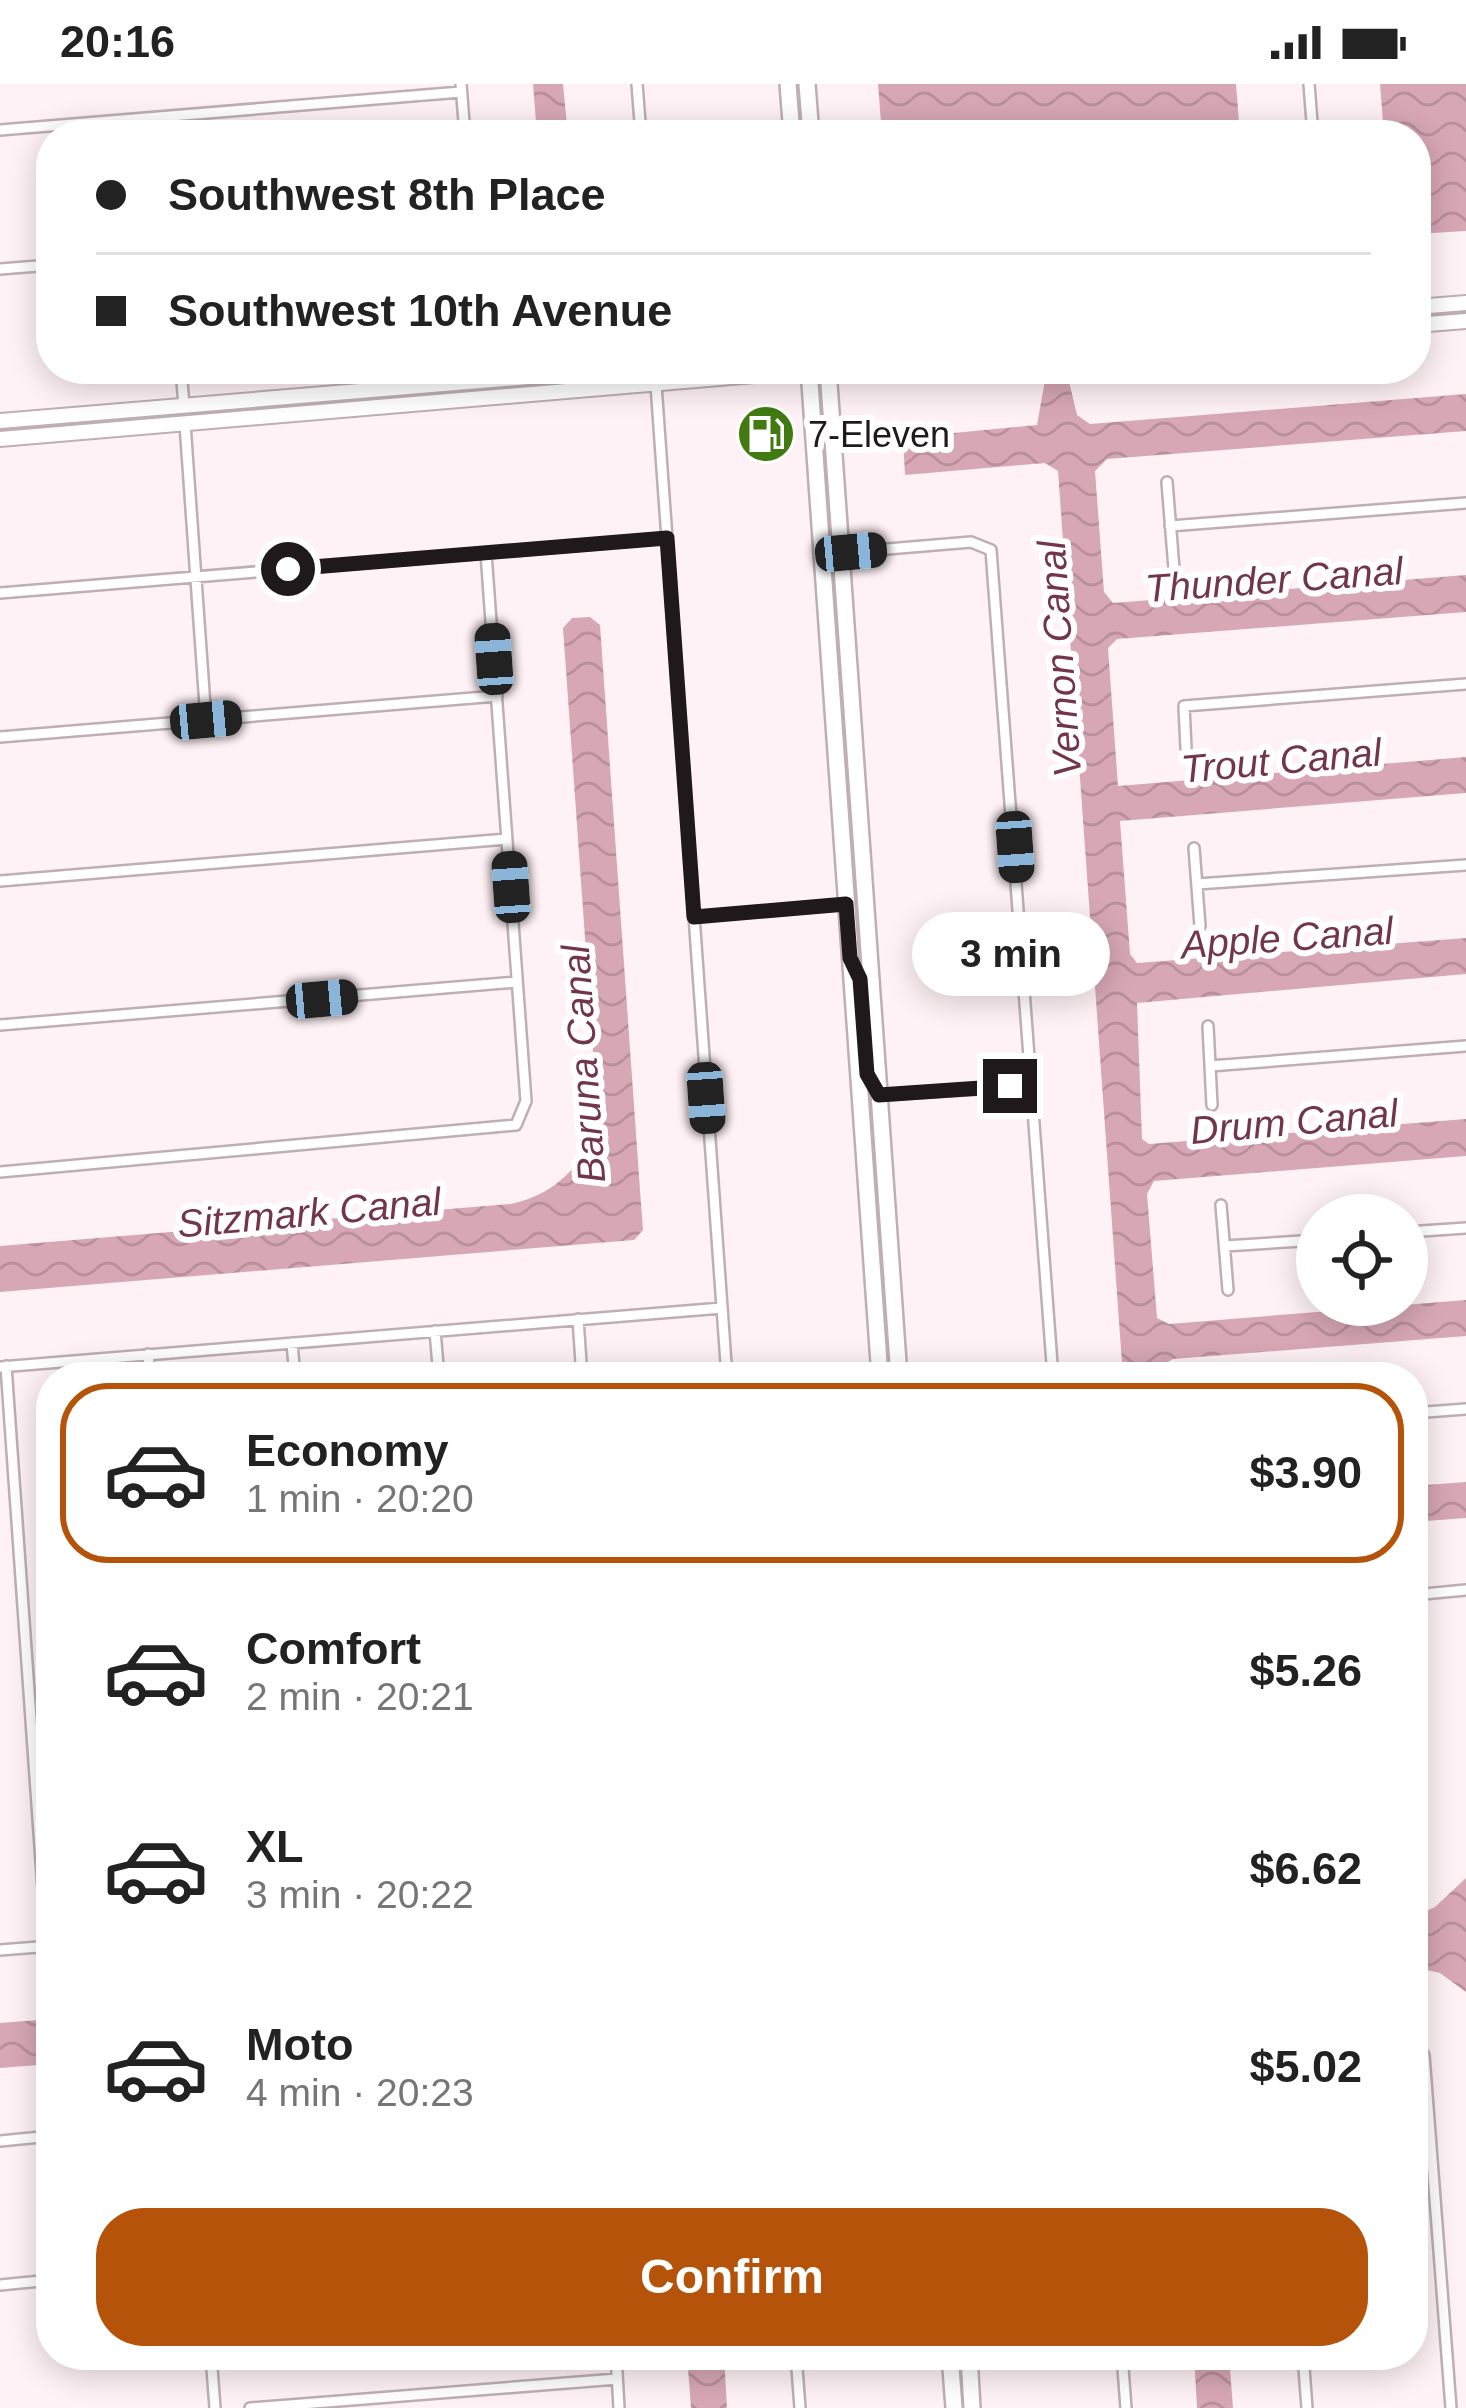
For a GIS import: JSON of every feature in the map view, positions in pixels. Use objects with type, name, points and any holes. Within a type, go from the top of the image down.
[{"type":"main road","points":[[788,84],[791,120]]},
{"type":"main road","points":[[807,84],[810,120]]},
{"type":"main road","points":[[809,384],[879,1362]]},
{"type":"main road","points":[[829,384],[898,1362]]},
{"type":"main road","points":[[850,958],[860,979],[867,1074],[879,1095]]},
{"type":"main road","points":[[861,1112],[871,1119],[877,1208],[889,1239]]},
{"type":"main road","points":[[951,2370],[954,2408]]},
{"type":"main road","points":[[970,2370],[972,2408]]},
{"type":"street","points":[[637,84],[640,120]]},
{"type":"street","points":[[1309,84],[1312,120]]},
{"type":"street","points":[[125,120],[461,88],[464,120]]},
{"type":"street","points":[[0,130],[36,127]]},
{"type":"street","points":[[0,269],[36,266]]},
{"type":"street","points":[[1431,307],[1466,304]]},
{"type":"street","points":[[1431,324],[1466,321]]},
{"type":"street","points":[[182,384],[206,720]]},
{"type":"street","points":[[0,421],[396,384]]},
{"type":"street","points":[[484,384],[485,399]]},
{"type":"street","points":[[0,439],[544,394],[609,384]]},
{"type":"street","points":[[656,384],[726,1362]]},
{"type":"street","points":[[1167,482],[1174,569]]},
{"type":"street","points":[[1170,526],[1466,503]]},
{"type":"street","points":[[0,593],[667,538]]},
{"type":"street","points":[[840,553],[971,542],[991,550],[1052,1362]]},
{"type":"street","points":[[0,1172],[450,1135],[516,1124],[526,1101],[486,553]]},
{"type":"street","points":[[1186,748],[1184,706],[1466,684]]},
{"type":"street","points":[[0,737],[497,696]]},
{"type":"street","points":[[0,881],[507,839]]},
{"type":"street","points":[[1194,848],[1200,926]]},
{"type":"street","points":[[1196,884],[1466,865]]},
{"type":"street","points":[[694,917],[846,904]]},
{"type":"street","points":[[0,1025],[518,982]]},
{"type":"street","points":[[1208,1026],[1212,1105]]},
{"type":"street","points":[[1210,1066],[1466,1046]]},
{"type":"street","points":[[879,1095],[1032,1086]]},
{"type":"street","points":[[1221,1205],[1228,1290]]},
{"type":"street","points":[[1428,1231],[1466,1228]]},
{"type":"street","points":[[1225,1246],[1296,1241]]},
{"type":"street","points":[[59,1362],[722,1308]]},
{"type":"street","points":[[578,1319],[581,1362]]},
{"type":"street","points":[[435,1331],[438,1362]]},
{"type":"street","points":[[292,1342],[294,1362]]},
{"type":"street","points":[[148,1354],[149,1362]]},
{"type":"street","points":[[36,1364],[3,1367],[36,1782]]},
{"type":"street","points":[[1428,1412],[1466,1408]]},
{"type":"street","points":[[1428,1594],[1466,1590]]},
{"type":"street","points":[[0,1950],[36,1947]]},
{"type":"street","points":[[1428,2107],[1451,2408]]},
{"type":"street","points":[[0,2140],[36,2137]]},
{"type":"street","points":[[0,2284],[36,2281]]},
{"type":"street","points":[[213,2370],[215,2408]]},
{"type":"street","points":[[617,2370],[620,2408]]},
{"type":"street","points":[[797,2370],[800,2408]]},
{"type":"street","points":[[1123,2370],[1126,2408]]},
{"type":"street","points":[[1304,2370],[1307,2408]]},
{"type":"street","points":[[250,2408],[617,2379]]},
{"type":"water","points":[[533,84],[563,84],[567,120],[536,120]]},
{"type":"water","points":[[878,84],[1236,84],[1239,120],[881,120]]},
{"type":"water","points":[[1380,84],[1466,84],[1466,231],[1431,233],[1431,120],[1383,120]]},
{"type":"water","points":[[1044,384],[1070,384],[1077,415],[1090,424],[1466,394],[1466,431],[1107,459],[1095,471],[1104,592],[1113,603],[1466,575],[1466,612],[1117,639],[1108,648],[1118,786],[1466,757],[1466,793],[1120,821],[1130,954],[1137,963],[1466,938],[1466,974],[1137,1003],[1142,1139],[1149,1144],[1466,1119],[1466,1156],[1154,1181],[1147,1194],[1157,1318],[1169,1324],[1296,1314],[1296,1326],[1428,1326],[1428,1303],[1466,1300],[1466,1336],[1122,1362],[1058,471],[1045,463],[905,475],[903,438],[1037,425]]},
{"type":"water","points":[[590,617],[600,625],[643,1230],[634,1240],[0,1292],[0,1246],[511,1204],[544,1192],[571,1170],[589,1142],[597,1107],[563,628],[572,618]]},
{"type":"water","points":[[1466,1482],[1466,1518],[1428,1521],[1428,1485]]},
{"type":"water","points":[[1466,1878],[1466,1992],[1440,1973],[1428,1970],[1428,1910]]},
{"type":"water","points":[[36,2020],[36,2065],[0,2068],[0,2023]]},
{"type":"water","points":[[688,2370],[725,2370],[727,2408],[691,2408]]},
{"type":"water","points":[[1195,2370],[1230,2370],[1233,2408],[1197,2408]]},
{"type":"place","name":"7-Eleven","points":[[766,434]]},
{"type":"route","points":[[288,569],[667,538],[694,917],[846,904],[850,958],[860,979],[867,1074],[879,1095],[1010,1086]]},
{"type":"water label","name":"Thunder Canal","points":[[1274,579]]},
{"type":"water label","name":"Vernon Canal","points":[[1059,659]]},
{"type":"water label","name":"Trout Canal","points":[[1281,760]]},
{"type":"water label","name":"Apple Canal","points":[[1287,937]]},
{"type":"water label","name":"Baruna Canal","points":[[583,1064]]},
{"type":"water label","name":"Drum Canal","points":[[1294,1121]]},
{"type":"water label","name":"Sitzmark Canal","points":[[309,1212]]}]
